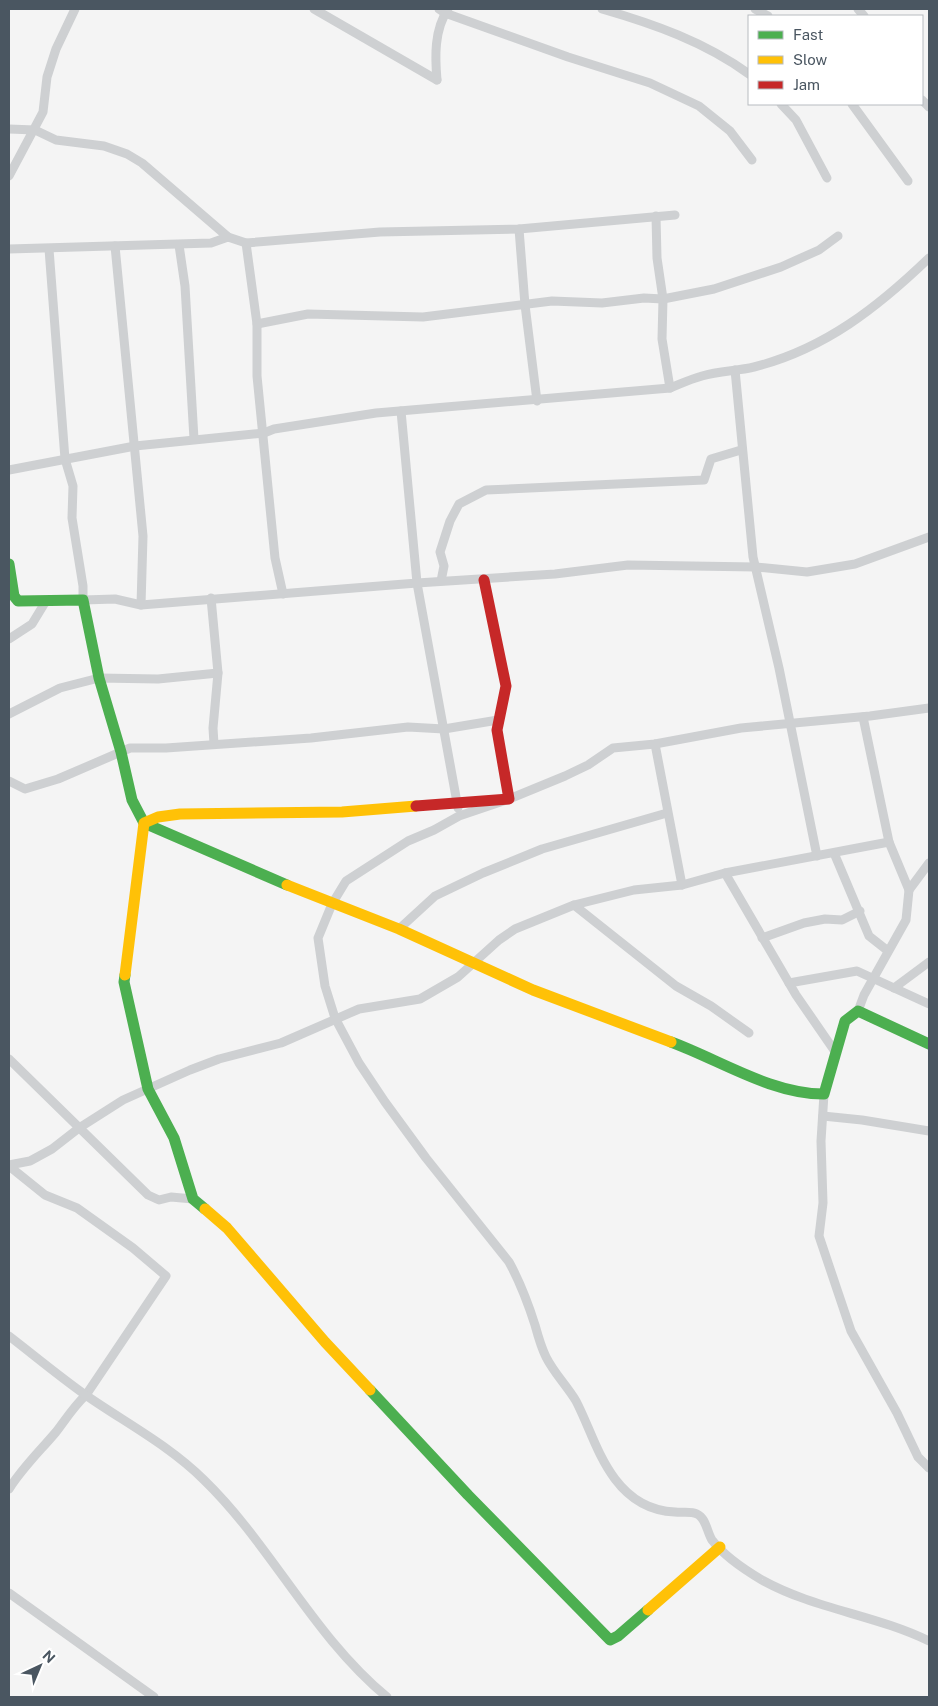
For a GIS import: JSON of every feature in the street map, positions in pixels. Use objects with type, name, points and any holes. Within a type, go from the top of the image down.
[{"type":"street","points":[[9,176],[36,130],[43,112],[47,77],[56,49],[75,9]]},
{"type":"street","points":[[314,9],[437,80],[435,56],[444,10],[658,87],[699,106],[730,131],[752,160]]},
{"type":"street","points":[[602,9],[657,25],[728,59],[748,73]]},
{"type":"street","points":[[755,9],[766,15]]},
{"type":"street","points":[[782,105],[796,120],[827,178]]},
{"type":"street","points":[[853,105],[908,181]]},
{"type":"street","points":[[9,129],[36,130],[56,140],[104,146],[127,154],[142,163],[228,237],[246,243],[380,232],[519,229],[656,216],[675,216]]},
{"type":"street","points":[[656,216],[656,258],[663,299],[662,339],[670,388]]},
{"type":"street","points":[[519,229],[525,305],[537,401]]},
{"type":"street","points":[[257,324],[308,314],[423,316],[552,301],[602,303],[644,298],[663,299],[714,289],[781,267],[819,250],[838,236]]},
{"type":"street","points":[[9,249],[179,245],[211,243],[228,237]]},
{"type":"street","points":[[246,243],[257,324],[257,376],[275,558],[283,594]]},
{"type":"street","points":[[179,245],[185,286],[194,439]]},
{"type":"street","points":[[115,246],[143,536],[141,605]]},
{"type":"street","points":[[49,249],[65,459],[73,486],[72,518],[83,586],[83,600],[99,678],[121,752],[132,800],[144,823],[129,928],[124,982],[148,1089],[174,1138],[193,1199],[227,1228],[279,1286],[325,1342],[468,1495],[610,1640],[618,1636],[720,1547]]},
{"type":"street","points":[[9,470],[135,446],[264,433],[274,429],[310,423],[402,411],[537,401],[670,388],[702,376],[735,370],[792,354],[846,328],[874,308],[927,262]]},
{"type":"street","points":[[735,370],[741,450],[756,567],[817,856]]},
{"type":"street","points":[[402,411],[417,583],[459,816]]},
{"type":"street","points":[[441,581],[444,566],[440,552],[450,521],[459,504],[486,490],[704,480],[711,459],[741,450]]},
{"type":"street","points":[[9,564],[11,596],[22,602],[115,599],[141,605],[441,581],[484,580],[628,565],[756,567],[807,572],[855,564],[929,537]]},
{"type":"street","points":[[484,580],[506,686],[504,703],[498,720],[500,750],[510,799]]},
{"type":"street","points":[[211,598],[218,674],[213,728],[214,744]]},
{"type":"street","points":[[9,639],[32,624],[46,601]]},
{"type":"street","points":[[9,714],[60,688],[99,678],[158,679],[218,674]]},
{"type":"street","points":[[929,708],[863,717],[790,722],[742,728],[655,744],[613,748],[588,765],[510,799],[459,816],[434,830],[408,841],[346,881],[332,904],[318,938],[323,977],[335,1018],[359,1063],[385,1102],[442,1179],[509,1262],[519,1281],[545,1356],[560,1381],[574,1398],[600,1454],[616,1480],[634,1499],[647,1507],[668,1512],[692,1512],[700,1515],[712,1539],[720,1547],[743,1568],[782,1590],[826,1606],[896,1627],[929,1641]]},
{"type":"street","points":[[863,717],[889,842],[910,890]]},
{"type":"street","points":[[9,782],[24,789],[58,779],[130,748],[311,738],[408,727],[444,729],[498,720]]},
{"type":"street","points":[[655,744],[682,885]]},
{"type":"street","points":[[144,823],[158,817],[180,814],[342,812],[510,799]]},
{"type":"street","points":[[399,929],[435,896],[483,872],[542,849],[667,813]]},
{"type":"street","points":[[144,823],[332,904],[399,929],[533,990],[618,1024],[704,1054],[760,1081],[812,1094],[824,1094]]},
{"type":"street","points":[[9,1166],[30,1161],[52,1149],[79,1128],[123,1100],[219,1059],[280,1043],[359,1009],[420,999],[445,986],[499,940],[515,930],[574,905],[634,890],[682,885],[725,873],[889,842]]},
{"type":"street","points":[[834,853],[869,936],[888,951]]},
{"type":"street","points":[[929,863],[910,890],[906,920],[858,1011],[849,1016],[845,1021],[824,1094],[823,1203],[819,1236],[851,1331],[897,1413],[918,1456],[929,1468]]},
{"type":"street","points":[[725,873],[789,983],[836,1053]]},
{"type":"street","points":[[574,905],[676,986],[703,1001],[749,1033]]},
{"type":"street","points":[[762,938],[804,923],[842,920],[860,911]]},
{"type":"street","points":[[894,988],[929,962]]},
{"type":"street","points":[[789,983],[857,971],[929,1004]]},
{"type":"street","points":[[858,1011],[929,1044]]},
{"type":"street","points":[[9,1059],[148,1195],[159,1200],[171,1197],[193,1199]]},
{"type":"street","points":[[823,1116],[862,1120],[929,1132]]},
{"type":"street","points":[[9,1166],[44,1195],[77,1208],[133,1248],[166,1276],[86,1395],[75,1404],[56,1432],[22,1469],[9,1489]]},
{"type":"street","points":[[9,1336],[86,1395],[153,1439],[204,1479],[250,1531],[322,1629],[368,1680],[387,1697]]},
{"type":"street","points":[[9,1593],[154,1697]]},
{"type":"traffic: fast","points":[[9,564],[14,596],[18,601],[83,600],[99,678],[121,752],[132,800],[144,823],[287,885]]},
{"type":"traffic: fast","points":[[125,975],[124,982],[148,1089],[174,1138],[193,1199],[205,1209]]},
{"type":"traffic: fast","points":[[671,1042],[765,1082],[804,1093],[824,1094],[845,1021],[858,1011],[929,1044]]},
{"type":"traffic: fast","points":[[370,1390],[468,1495],[610,1640],[618,1636],[648,1610]]},
{"type":"traffic: slow","points":[[125,975],[144,823],[158,817],[180,814],[342,812],[416,806]]},
{"type":"traffic: slow","points":[[287,885],[399,929],[533,990],[671,1042]]},
{"type":"traffic: slow","points":[[205,1209],[227,1228],[325,1342],[370,1390]]},
{"type":"traffic: slow","points":[[648,1610],[720,1547]]},
{"type":"traffic: jam","points":[[416,806],[509,799],[497,730],[506,686],[484,580]]}]
